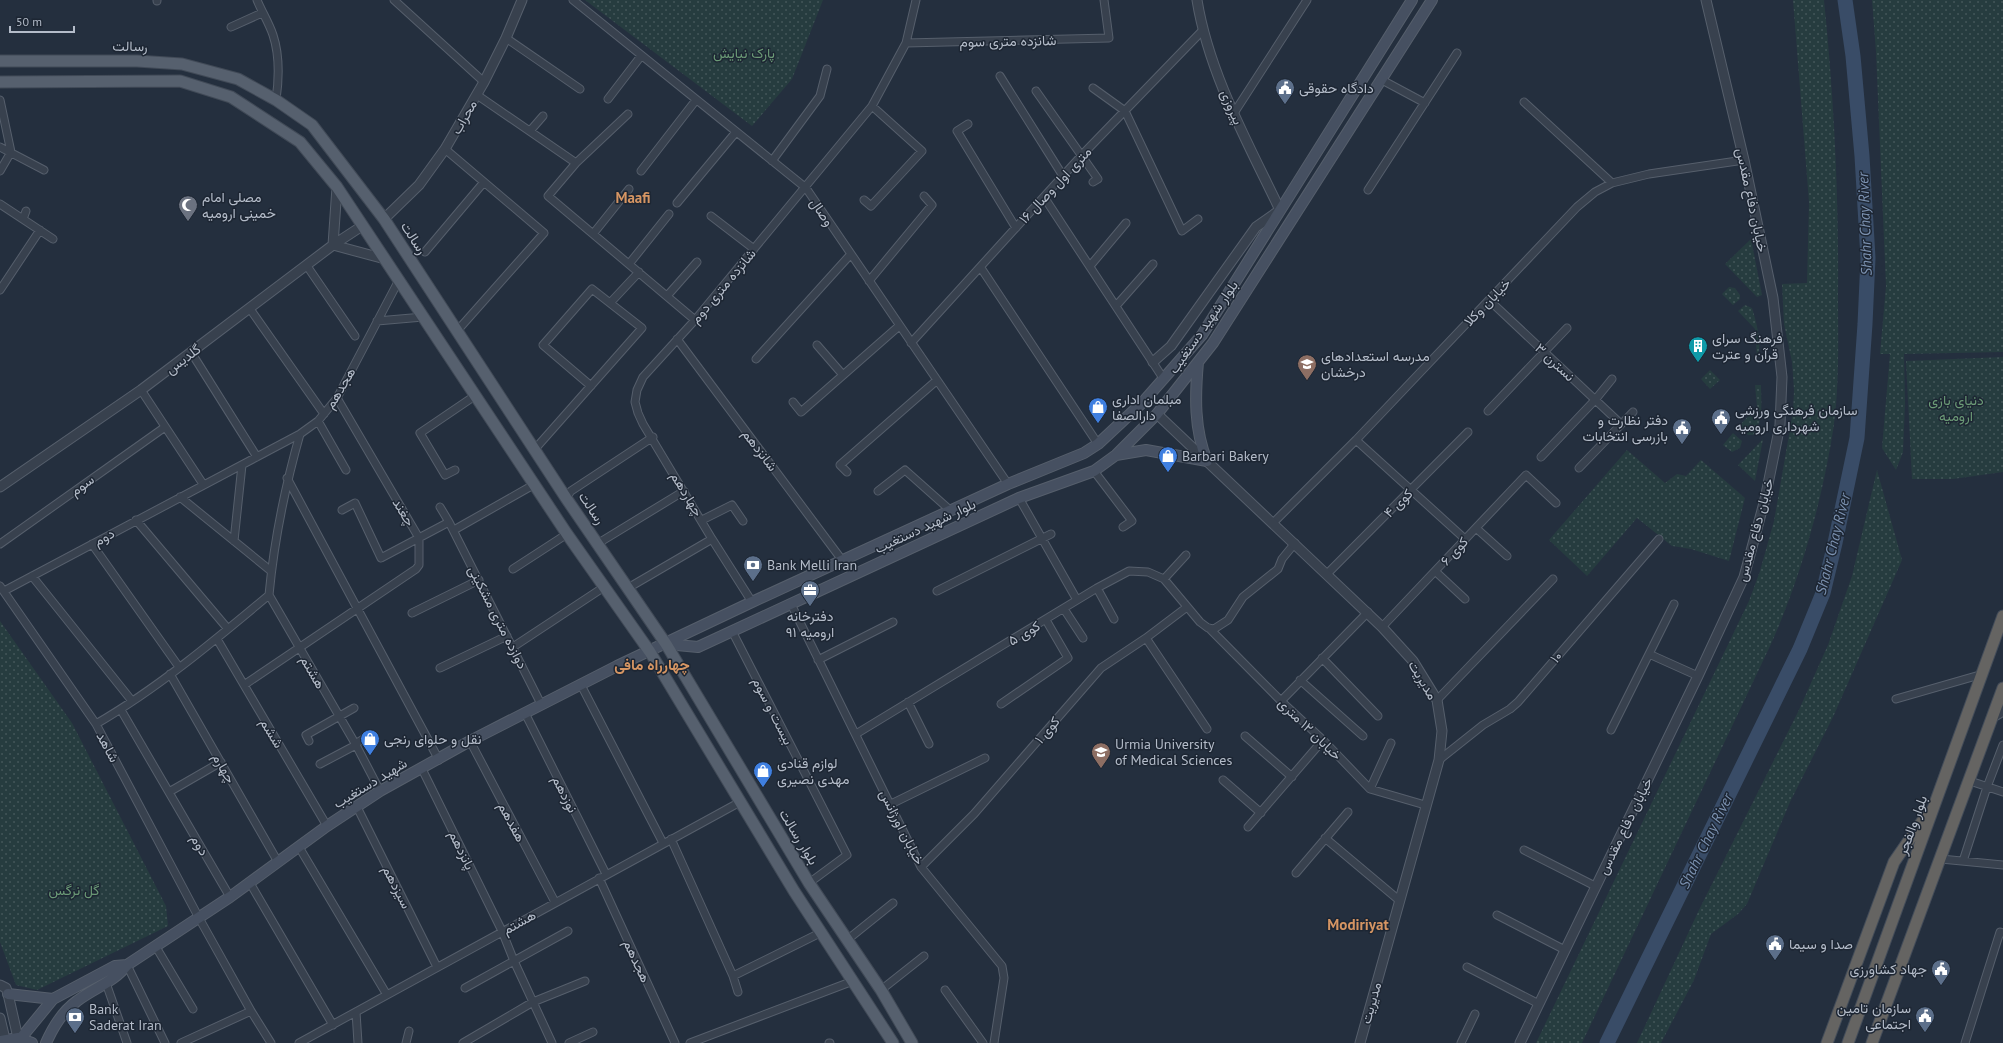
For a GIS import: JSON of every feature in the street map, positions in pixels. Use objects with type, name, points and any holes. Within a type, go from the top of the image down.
[{"type":"highway","name":"بلوار والفجر","points":[[1848,1043],[1938,799],[2003,616]]},
{"type":"highway","points":[[1872,1043],[1970,781],[2003,688]]},
{"type":"highway","points":[[1827,1043],[1894,862],[1938,799]]},
{"type":"main road","name":"بلوار شهید دستغیب","points":[[666,644],[752,602],[950,510],[1008,484],[1084,453],[1098,444],[1143,402],[1202,335],[1412,0]]},
{"type":"main road","name":"بلوار شهید دستغیب","points":[[666,644],[698,647],[1019,498],[1094,471],[1116,455],[1157,414],[1213,343],[1432,0]]},
{"type":"main road","name":"رسالت","points":[[0,61],[137,61],[182,64],[238,79],[276,100],[312,125],[384,219],[566,498],[666,644]]},
{"type":"main road","points":[[0,82],[180,81],[230,97],[300,142],[338,187],[362,226],[476,395],[567,534],[650,652],[794,891],[893,1043]]},
{"type":"main road","points":[[300,142],[312,125]]},
{"type":"main road","points":[[1198,362],[1196,392],[1197,419],[1201,445],[1207,461]]},
{"type":"main road","points":[[1143,402],[1157,414]]},
{"type":"main road","points":[[1116,455],[1146,450],[1207,461]]},
{"type":"main road","points":[[1008,484],[1019,498]]},
{"type":"main road","points":[[551,508],[566,498]]},
{"type":"main road","name":"شهید دستغیب","points":[[127,965],[230,897],[327,826],[380,791],[439,760],[470,741],[542,704],[666,644]]},
{"type":"main road","name":"بلوار رسالت","points":[[666,644],[809,883],[881,990],[900,1020],[912,1043]]},
{"type":"main road","points":[[794,891],[809,883]]},
{"type":"main road","points":[[46,1043],[56,1024],[68,1009],[77,1001],[119,975],[127,965]]},
{"type":"main road","points":[[19,1038],[53,999],[115,966],[127,965]]},
{"type":"main road","points":[[8,994],[53,999]]},
{"type":"main road","points":[[884,1029],[900,1020]]},
{"type":"main road","points":[[3,1040],[19,1038],[32,1043]]},
{"type":"street","points":[[257,0],[273,35],[279,77],[276,100]]},
{"type":"street","points":[[394,0],[484,82]]},
{"type":"street","name":"محراب","points":[[384,219],[419,185],[445,149],[484,82],[506,38],[522,0]]},
{"type":"street","name":"وصال","points":[[573,0],[806,188],[936,381],[1008,484]]},
{"type":"street","points":[[806,188],[872,106],[906,43],[916,0]]},
{"type":"street","name":"شانزده متری سوم","points":[[906,43],[1109,38],[1104,0]]},
{"type":"street","name":"پیروزی","points":[[1197,0],[1202,31],[1234,113],[1280,210]]},
{"type":"street","points":[[1234,113],[1306,0]]},
{"type":"street","name":"خیابان دفاع مقدس","points":[[1520,1043],[1698,676],[1744,577],[1765,499],[1780,425],[1782,377],[1772,298],[1744,160],[1706,0]]},
{"type":"street","points":[[231,27],[262,12]]},
{"type":"street","name":"۱۶ متری اول وصال","points":[[911,343],[981,268],[1081,156],[1202,31]]},
{"type":"street","points":[[506,38],[580,89]]},
{"type":"street","points":[[1368,190],[1457,53]]},
{"type":"street","points":[[608,99],[641,56]]},
{"type":"street","points":[[772,161],[820,96],[827,69]]},
{"type":"street","points":[[1000,76],[1063,176]]},
{"type":"street","points":[[1382,80],[1425,104]]},
{"type":"street","points":[[1093,88],[1125,111],[1182,231],[1198,220]]},
{"type":"street","points":[[1036,91],[1098,179],[1093,182]]},
{"type":"street","points":[[477,95],[576,163]]},
{"type":"street","points":[[0,100],[11,152],[0,171]]},
{"type":"street","points":[[641,171],[696,100]]},
{"type":"street","points":[[1524,102],[1612,183]]},
{"type":"street","points":[[864,200],[871,206],[922,150],[872,106]]},
{"type":"street","points":[[628,114],[576,163],[548,196],[695,320]]},
{"type":"street","points":[[530,131],[543,116]]},
{"type":"street","points":[[968,124],[957,131],[1016,228]]},
{"type":"street","points":[[678,203],[736,132]]},
{"type":"street","points":[[0,147],[44,170]]},
{"type":"street","points":[[445,149],[544,233],[458,331]]},
{"type":"street","name":"خیابان وکلا","points":[[1273,523],[1356,440],[1578,207],[1595,192],[1612,183],[1649,174],[1744,160]]},
{"type":"street","points":[[425,252],[484,182]]},
{"type":"street","points":[[338,187],[333,245],[385,259]]},
{"type":"street","name":"شانزده متری دوم","points":[[639,383],[695,320],[806,188]]},
{"type":"street","points":[[593,234],[629,189]]},
{"type":"street","points":[[869,281],[932,205],[924,196]]},
{"type":"street","points":[[1044,197],[1163,378]]},
{"type":"street","points":[[0,204],[52,238]]},
{"type":"street","points":[[1153,362],[1171,346],[1256,227],[1280,210]]},
{"type":"street","points":[[23,219],[26,211]]},
{"type":"street","points":[[629,264],[669,214]]},
{"type":"street","points":[[711,216],[754,249]]},
{"type":"street","points":[[1090,266],[1126,223]]},
{"type":"street","name":"گلدیس","points":[[0,487],[141,390],[333,245],[362,226]]},
{"type":"street","points":[[0,290],[40,230]]},
{"type":"street","points":[[756,359],[850,254]]},
{"type":"street","points":[[667,296],[697,262]]},
{"type":"street","points":[[1116,306],[1153,264]]},
{"type":"street","points":[[307,266],[355,336]]},
{"type":"street","points":[[981,268],[1098,444]]},
{"type":"street","points":[[610,303],[639,272]]},
{"type":"street","name":"هجدهم","points":[[203,484],[300,434],[318,421],[337,398],[399,280]]},
{"type":"street","points":[[535,449],[591,386],[642,328],[592,290],[543,345],[591,386]]},
{"type":"street","name":"نسترن ۳","points":[[1489,300],[1621,424]]},
{"type":"street","points":[[250,309],[324,414]]},
{"type":"street","points":[[377,321],[423,317]]},
{"type":"street","points":[[793,402],[801,412],[899,326]]},
{"type":"street","points":[[1488,411],[1567,328]]},
{"type":"street","name":"شانزدهم","points":[[677,339],[842,560]]},
{"type":"street","points":[[817,345],[843,375]]},
{"type":"street","points":[[191,352],[257,457]]},
{"type":"street","points":[[1541,457],[1595,400],[1612,379]]},
{"type":"street","points":[[846,472],[840,465],[936,381]]},
{"type":"street","name":"چهاردهم","points":[[639,383],[635,402],[638,414],[712,539],[752,602]]},
{"type":"street","points":[[141,390],[203,484]]},
{"type":"street","points":[[455,470],[445,475],[420,432],[476,395]]},
{"type":"street","name":"چغند","points":[[244,685],[358,609],[416,569],[419,565],[419,538],[337,398]]},
{"type":"street","points":[[1579,468],[1633,412]]},
{"type":"street","name":"مدیریت","points":[[1157,414],[1382,626],[1413,661],[1437,700],[1442,731],[1439,760],[1360,1043]]},
{"type":"street","points":[[318,421],[346,470]]},
{"type":"street","name":"سوم","points":[[0,544],[164,427]]},
{"type":"street","name":"کوی ۴","points":[[1328,574],[1468,432]]},
{"type":"street","points":[[96,724],[121,710],[217,639],[269,595],[271,571],[287,478],[300,434]]},
{"type":"street","points":[[566,498],[571,491],[653,438]]},
{"type":"street","points":[[1356,440],[1465,539]]},
{"type":"street","points":[[234,541],[242,465]]},
{"type":"street","points":[[878,491],[906,470],[950,510]]},
{"type":"street","points":[[1094,471],[1132,521],[1123,527]]},
{"type":"street","name":"کوی ۶","points":[[1382,626],[1526,475],[1556,503]]},
{"type":"street","points":[[287,478],[439,760]]},
{"type":"street","name":"دوم","points":[[2,588],[32,576],[203,484]]},
{"type":"street","points":[[454,530],[535,484]]},
{"type":"street","points":[[597,544],[684,491]]},
{"type":"street","points":[[180,497],[271,571]]},
{"type":"street","points":[[1019,498],[1076,600]]},
{"type":"street","points":[[342,510],[355,503],[381,558],[449,522]]},
{"type":"street","points":[[702,520],[732,505],[743,521]]},
{"type":"street","name":"دوازده متری مشکینی","points":[[440,507],[454,530],[542,704]]},
{"type":"street","points":[[136,520],[228,629]]},
{"type":"street","points":[[1476,528],[1507,556]]},
{"type":"street","points":[[513,569],[567,534]]},
{"type":"street","points":[[937,591],[1051,534]]},
{"type":"street","points":[[628,588],[712,539]]},
{"type":"street","name":"۱۰","points":[[1439,760],[1483,725],[1510,709],[1518,702],[1659,539]]},
{"type":"street","points":[[1208,628],[1214,629],[1228,620],[1243,598],[1278,570],[1282,559],[1295,543]]},
{"type":"street","points":[[92,544],[179,667]]},
{"type":"street","points":[[1164,579],[1186,555]]},
{"type":"street","name":"کوی ۵","points":[[856,734],[1046,620],[1076,600],[1129,571],[1148,572],[1164,579],[1187,607]]},
{"type":"street","points":[[1435,571],[1465,599]]},
{"type":"street","points":[[32,576],[132,702]]},
{"type":"street","points":[[1437,700],[1553,579]]},
{"type":"street","points":[[412,613],[479,580]]},
{"type":"street","points":[[513,647],[604,587]]},
{"type":"street","name":"شاهد","points":[[2,588],[96,724],[199,918],[251,1011],[271,1043]]},
{"type":"street","points":[[1097,588],[1114,619]]},
{"type":"street","name":"هشتم","points":[[269,595],[355,744],[380,791]]},
{"type":"street","name":"خیابان اورژانس","points":[[791,604],[856,734],[889,805],[921,867],[1002,966],[1004,978],[994,1043]]},
{"type":"street","points":[[1611,730],[1674,604]]},
{"type":"street","name":"خیابان ۱۲ متری","points":[[1187,607],[1281,701],[1323,740],[1370,789],[1425,806]]},
{"type":"street","name":"کوی ۱","points":[[921,867],[974,814],[1102,668],[1146,638],[1187,607]]},
{"type":"street","points":[[1064,609],[1083,638]]},
{"type":"street","points":[[1281,701],[1368,612]]},
{"type":"street","points":[[1001,704],[1068,658],[1046,620]]},
{"type":"street","points":[[818,660],[893,622]]},
{"type":"street","name":"بیست و سوم","points":[[732,631],[846,855],[809,883]]},
{"type":"street","points":[[440,668],[507,636]]},
{"type":"street","points":[[1146,638],[1207,729]]},
{"type":"street","name":"ششم","points":[[217,639],[327,826]]},
{"type":"street","points":[[1649,654],[1698,676]]},
{"type":"street","points":[[1322,658],[1378,716]]},
{"type":"street","name":"چهارم","points":[[170,674],[278,862]]},
{"type":"street","points":[[1896,699],[1983,674]]},
{"type":"street","points":[[1300,680],[1363,736]]},
{"type":"street","points":[[581,685],[663,843]]},
{"type":"street","points":[[908,702],[929,744]]},
{"type":"street","points":[[309,741],[306,735],[354,708]]},
{"type":"street","name":"دوم","points":[[121,710],[230,897]]},
{"type":"street","points":[[1993,717],[2003,711]]},
{"type":"street","name":"نوزدهم","points":[[525,713],[606,874]]},
{"type":"street","points":[[320,764],[370,735]]},
{"type":"street","points":[[1245,736],[1292,777]]},
{"type":"street","points":[[1248,827],[1323,740]]},
{"type":"street","name":"هفدهم","points":[[470,741],[555,902]]},
{"type":"street","points":[[1370,789],[1391,742]]},
{"type":"street","points":[[1963,861],[1987,787],[2003,745]]},
{"type":"street","points":[[889,805],[985,758]]},
{"type":"street","points":[[169,792],[221,762]]},
{"type":"street","name":"پانزدهم","points":[[422,769],[502,931]]},
{"type":"street","points":[[1223,780],[1261,812]]},
{"type":"street","points":[[1970,781],[2003,792]]},
{"type":"street","name":"هشتم","points":[[299,1043],[740,802]]},
{"type":"street","name":"سیزدهم","points":[[356,807],[438,967]]},
{"type":"street","points":[[1296,873],[1348,812]]},
{"type":"street","points":[[1325,838],[1400,901]]},
{"type":"street","points":[[671,839],[733,976],[738,992]]},
{"type":"street","points":[[299,847],[387,995]]},
{"type":"street","points":[[1524,850],[1595,886]]},
{"type":"street","points":[[1941,859],[2003,865]]},
{"type":"street","name":"هجدهم","points":[[599,878],[674,1043]]},
{"type":"street","points":[[250,883],[332,1025]]},
{"type":"street","points":[[846,940],[893,903]]},
{"type":"street","points":[[1497,915],[1565,950]]},
{"type":"street","points":[[502,931],[514,961],[552,1043]]},
{"type":"street","points":[[465,988],[568,931]]},
{"type":"street","points":[[733,976],[822,932]]},
{"type":"street","points":[[1965,1043],[2000,932],[2003,933]]},
{"type":"street","points":[[156,946],[193,1009]]},
{"type":"street","points":[[881,990],[924,956]]},
{"type":"street","points":[[127,965],[165,1043]]},
{"type":"street","points":[[1467,967],[1538,1004]]},
{"type":"street","points":[[463,1043],[533,1002],[585,981]]},
{"type":"street","points":[[690,1043],[853,981]]},
{"type":"street","points":[[106,983],[127,1043]]},
{"type":"street","points":[[0,985],[6,988],[19,1038]]},
{"type":"street","points":[[945,990],[983,1043]]},
{"type":"street","points":[[181,1043],[251,1011]]},
{"type":"street","points":[[356,1012],[358,1043]]},
{"type":"street","points":[[1461,1043],[1475,1014]]},
{"type":"street","points":[[0,1018],[3,1040]]},
{"type":"street","points":[[406,1043],[409,1031]]},
{"type":"street","points":[[569,1043],[593,1032]]},
{"type":"green space","name":"پارک نیایش","points":[[585,0],[823,0],[792,79],[752,126]]},
{"type":"green space","points":[[1793,0],[1824,0],[1831,74],[1837,184],[1838,369],[1836,407],[1826,469],[1814,520],[1799,571],[1771,644],[1582,1043],[1536,1043],[1749,601],[1760,571],[1774,521],[1793,412],[1794,390],[1792,362],[1784,324],[1782,284],[1807,283],[1809,202]]},
{"type":"green space","points":[[1872,0],[2003,0],[2003,352],[1904,354],[1905,403],[1903,452],[1896,470],[1882,448],[1890,354],[1880,354],[1886,286],[1876,52]]},
{"type":"green space","points":[[1751,239],[1762,295],[1757,297],[1725,264]]},
{"type":"green space","points":[[1729,287],[1735,288],[1740,295],[1740,299],[1733,305],[1722,294]]},
{"type":"green space","points":[[1745,305],[1752,308],[1757,326],[1759,352],[1757,357],[1755,329],[1738,311]]},
{"type":"green space","name":"دنیای بازی ارومیه","points":[[2003,357],[2003,472],[1953,479],[1912,479],[1906,361]]},
{"type":"green space","points":[[1710,370],[1720,380],[1710,389],[1701,379]]},
{"type":"green space","points":[[1755,385],[1761,385],[1760,418],[1757,430],[1753,435],[1748,435],[1739,426],[1757,407]]},
{"type":"green space","points":[[1733,433],[1742,441],[1740,448],[1732,452],[1723,445]]},
{"type":"green space","points":[[1763,439],[1755,481],[1738,465]]},
{"type":"green space","points":[[1627,450],[1665,483],[1677,474],[1686,476],[1701,460],[1745,498],[1729,561],[1691,549],[1672,546],[1637,518],[1587,576],[1549,540]]},
{"type":"green space","points":[[1877,470],[1902,560],[1833,717],[1790,802],[1747,904],[1738,914],[1711,934],[1694,980],[1661,1043],[1637,1043],[1699,910],[1798,712],[1828,645],[1852,576]]},
{"type":"green space","name":"گل نرگس","points":[[0,621],[72,723],[166,906],[168,926],[37,990],[16,985],[0,942]]},
{"type":"waterway","name":"Shahr Chay River","points":[[1607,1043],[1800,649],[1823,593],[1835,543],[1857,438],[1868,258],[1862,156],[1853,56],[1845,0]]},
{"type":"place","name":"دادگاه حقوقی","points":[[1285,105]]},
{"type":"place","name":"مصلی امام خمینی ارومیه","points":[[188,222]]},
{"type":"place","name":"فرهنگ سرای قرآن و عترت","points":[[1698,363]]},
{"type":"place","name":"مدرسه استعدادهای درخشان","points":[[1307,381]]},
{"type":"place","name":"مبلمان اداری دارالصفا","points":[[1098,424]]},
{"type":"place","name":"سازمان فرهنگی ورزشی شهرداری ارومیه","points":[[1721,435]]},
{"type":"place","name":"دفتر نظارت و بازرسی انتخابات","points":[[1682,445]]},
{"type":"place","name":"Barbari Bakery","points":[[1168,473]]},
{"type":"place","name":"Bank Melli Iran","points":[[753,582]]},
{"type":"place","name":"دفترخانه ۹۱ ارومیه","points":[[810,607]]},
{"type":"place","name":"نقل و حلوای رنجی","points":[[370,756]]},
{"type":"place","name":"Urmia University of Medical Sciences","points":[[1101,769]]},
{"type":"place","name":"لوازم قنادی مهدی نصیری","points":[[763,788]]},
{"type":"place","name":"صدا و سیما","points":[[1775,961]]},
{"type":"place","name":"جهاد کشاورزی","points":[[1941,986]]},
{"type":"place","name":"سازمان تامین اجتماعی","points":[[1925,1033]]},
{"type":"place","name":"Bank Saderat Iran","points":[[75,1034]]},
{"type":"district","name":"Maafi","points":[[633,198]]},
{"type":"district","name":"چهارراه مافی","points":[[652,665]]},
{"type":"district","name":"Modiriyat","points":[[1358,925]]}]
